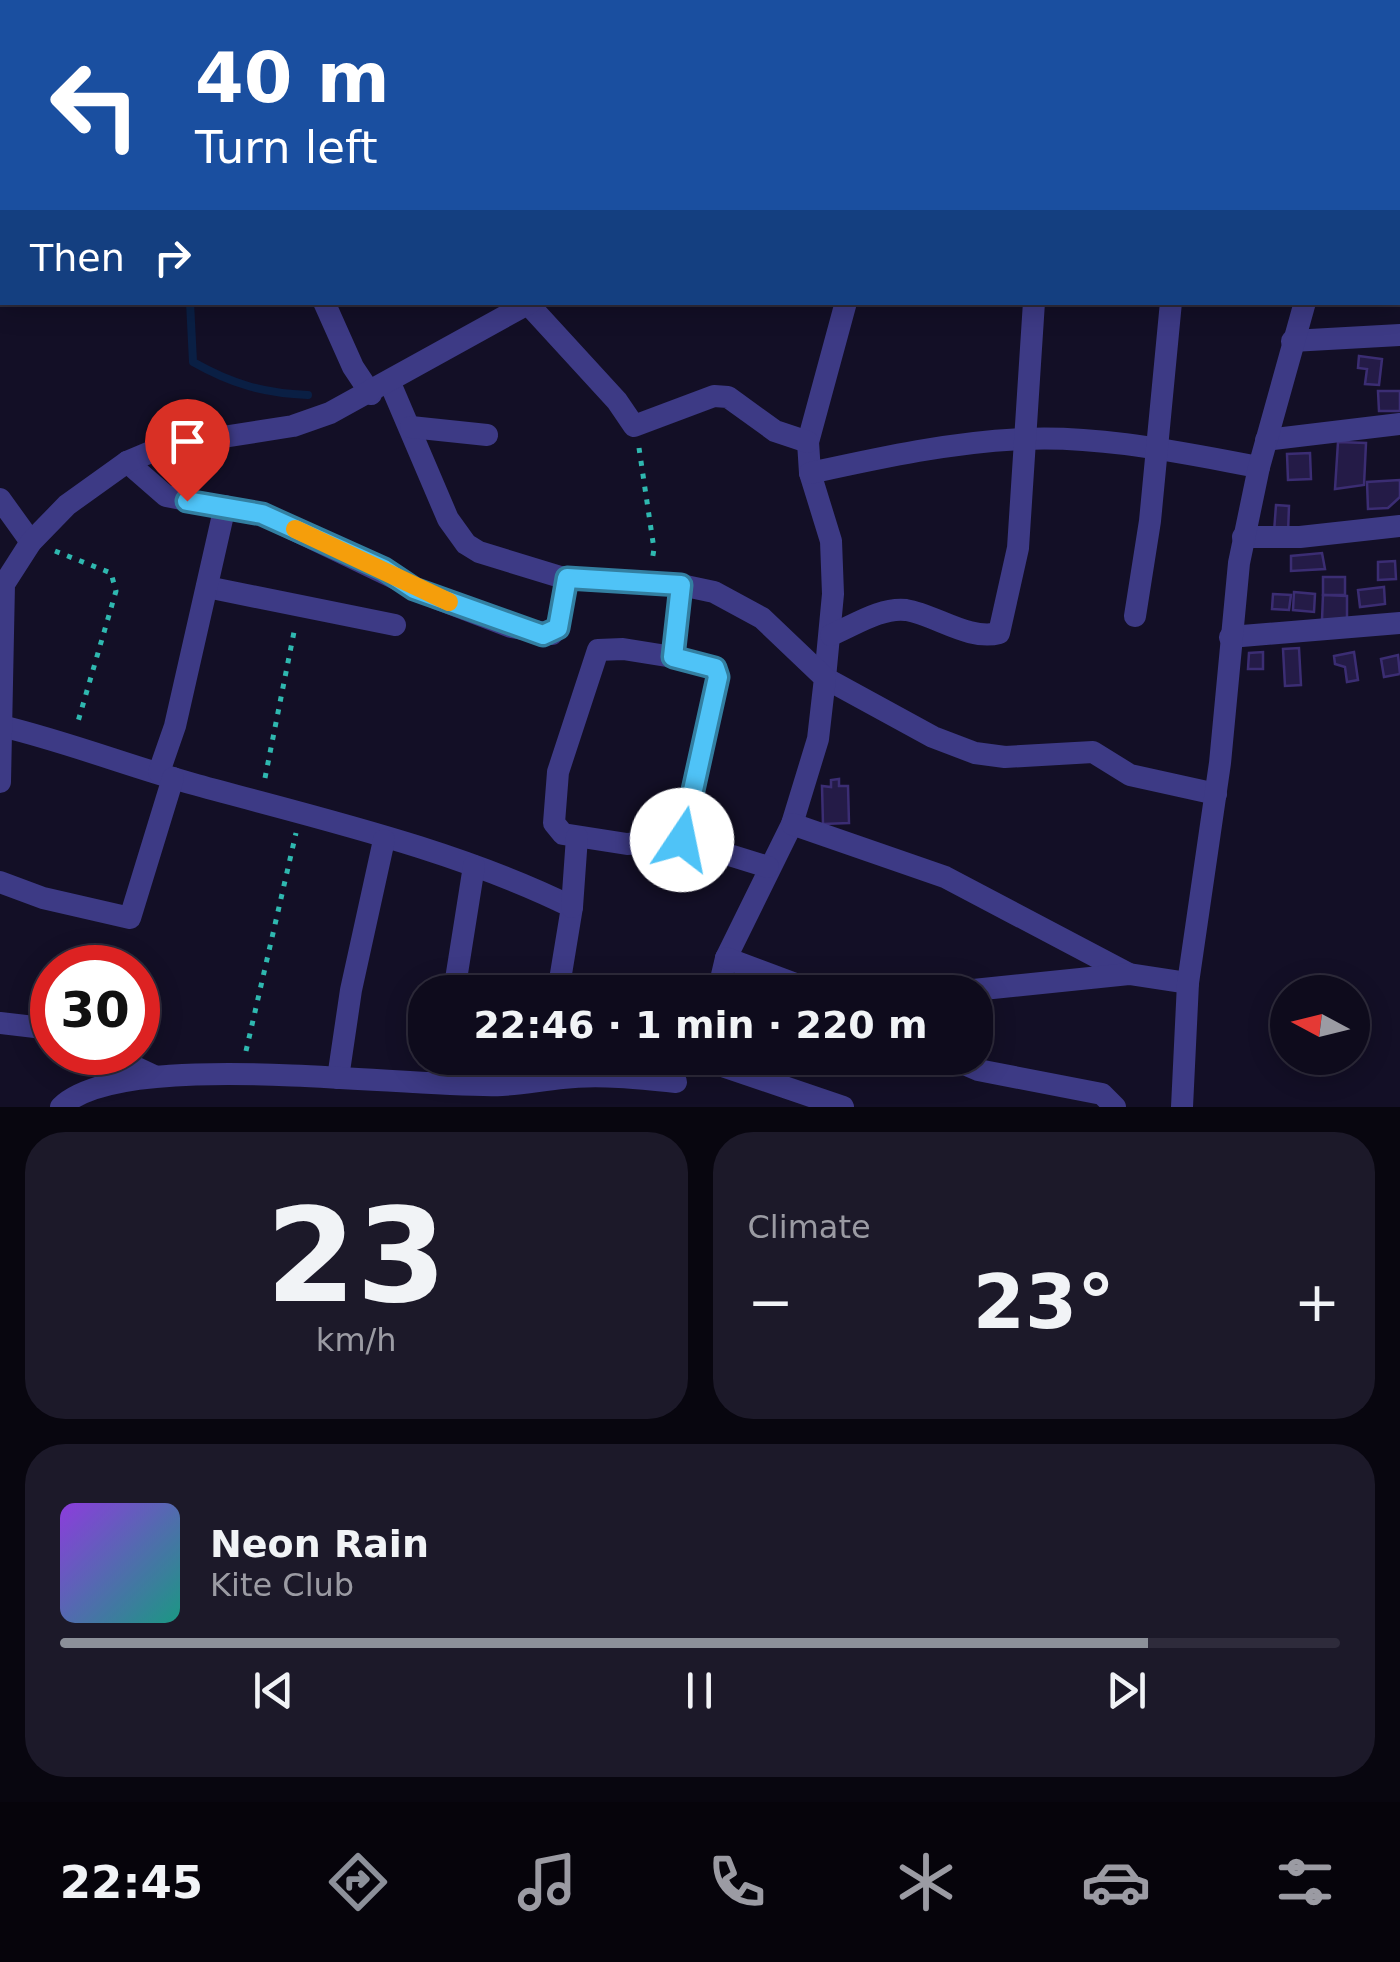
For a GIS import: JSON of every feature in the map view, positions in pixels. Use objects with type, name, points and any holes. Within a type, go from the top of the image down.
[{"type":"street","points":[[325,305],[352,368],[381,388],[411,427],[448,519],[466,544],[479,552],[567,578],[619,585],[681,585],[737,602],[762,618],[825,678],[933,737],[975,754],[1005,757],[1092,752],[1130,775],[1216,794]]},
{"type":"street","points":[[0,782],[4,584],[18,549],[67,504],[127,462],[165,446],[293,426],[381,388],[528,305]]},
{"type":"street","points":[[531,305],[617,401],[634,426],[714,396],[728,397],[775,431],[808,442]]},
{"type":"street","points":[[722,975],[768,867],[792,824],[818,739],[830,636],[831,541],[810,473],[808,442],[845,305]]},
{"type":"street","points":[[830,636],[878,614],[904,610],[977,634],[999,633],[1018,548],[1034,305]]},
{"type":"street","points":[[1135,616],[1157,449],[1170,305]]},
{"type":"street","points":[[1182,1107],[1188,982],[1216,794],[1230,637],[1244,537],[1303,305]]},
{"type":"street","points":[[1292,341],[1400,335]]},
{"type":"street","points":[[1266,440],[1400,424]]},
{"type":"street","points":[[411,427],[487,435]]},
{"type":"street","points":[[810,473],[923,451],[1026,438],[1157,449],[1259,466]]},
{"type":"street","points":[[127,462],[166,496],[262,514],[438,599],[543,635],[558,628],[567,578]]},
{"type":"street","points":[[0,499],[18,549]]},
{"type":"street","points":[[0,882],[61,903],[130,918],[225,506]]},
{"type":"street","points":[[1244,537],[1300,537],[1400,526]]},
{"type":"street","points":[[673,657],[681,585]]},
{"type":"street","points":[[207,587],[396,626]]},
{"type":"street","points":[[1230,637],[1400,623]]},
{"type":"street","points":[[682,840],[718,677],[715,668],[673,657],[608,648],[595,655],[558,772],[555,828],[576,837],[628,844],[682,840],[768,867]]},
{"type":"street","points":[[0,726],[75,743],[166,775],[474,866],[572,907]]},
{"type":"street","points":[[792,824],[946,877],[1129,974]]},
{"type":"street","points":[[561,975],[572,907],[576,837]]},
{"type":"street","points":[[338,1078],[350,990],[384,840]]},
{"type":"street","points":[[457,975],[474,866]]},
{"type":"street","points":[[726,958],[772,975]]},
{"type":"street","points":[[993,988],[1129,974],[1188,982]]},
{"type":"street","points":[[0,1023],[30,1026]]},
{"type":"street","points":[[993,1073],[1102,1094],[1114,1107]]},
{"type":"street","points":[[61,1107],[71,1097],[116,1082],[159,1078],[243,1074],[502,1085],[537,1075]]},
{"type":"street","points":[[153,1075],[159,1078]]},
{"type":"street","points":[[440,1082],[441,1075]]},
{"type":"street","points":[[624,1075],[676,1082]]},
{"type":"street","points":[[669,1107],[680,1075]]},
{"type":"street","points":[[749,1075],[844,1107]]},
{"type":"path","points":[[634,426],[654,549],[648,583]]},
{"type":"path","points":[[18,549],[111,573],[116,591],[75,743]]},
{"type":"path","points":[[260,802],[299,604]]},
{"type":"path","points":[[243,1074],[276,908],[301,813]]},
{"type":"building","points":[[1359,356],[1382,359],[1379,385],[1365,384],[1367,369],[1358,368]]},
{"type":"building","points":[[1378,391],[1400,391],[1400,411],[1379,411]]},
{"type":"building","points":[[1338,442],[1366,443],[1364,485],[1335,489]]},
{"type":"building","points":[[1310,453],[1311,479],[1288,480],[1287,454]]},
{"type":"building","points":[[1400,480],[1400,497],[1388,508],[1368,509],[1367,482]]},
{"type":"building","points":[[1276,505],[1289,506],[1288,533],[1274,532]]},
{"type":"building","points":[[1322,553],[1325,569],[1291,571],[1291,556]]},
{"type":"building","points":[[1395,561],[1396,579],[1378,580],[1378,562]]},
{"type":"building","points":[[1323,577],[1345,577],[1345,595],[1323,595]]},
{"type":"building","points":[[1384,587],[1385,604],[1360,607],[1358,590]]},
{"type":"building","points":[[1294,592],[1315,594],[1314,612],[1293,610]]},
{"type":"building","points":[[1273,594],[1291,595],[1289,610],[1272,609]]},
{"type":"building","points":[[1323,595],[1347,596],[1347,620],[1322,620]]},
{"type":"building","points":[[1299,648],[1301,685],[1285,686],[1283,649]]},
{"type":"building","points":[[1263,652],[1263,669],[1248,669],[1249,653]]},
{"type":"building","points":[[1354,652],[1358,680],[1347,682],[1345,667],[1335,664],[1334,656]]},
{"type":"building","points":[[1398,655],[1400,674],[1384,677],[1381,659]]},
{"type":"building","points":[[839,779],[839,786],[848,786],[849,823],[823,824],[822,786],[831,787],[831,780]]},
{"type":"waterway","points":[[190,305],[193,362],[248,386],[308,395]]},
{"type":"slow traffic","points":[[295,529],[384,569],[414,589],[449,602]]},
{"type":"route","points":[[187,501],[262,514],[384,569],[414,589],[511,627],[543,635],[558,628],[567,578],[619,585],[681,585],[673,657],[715,668],[718,677],[704,723],[682,840]]}]
